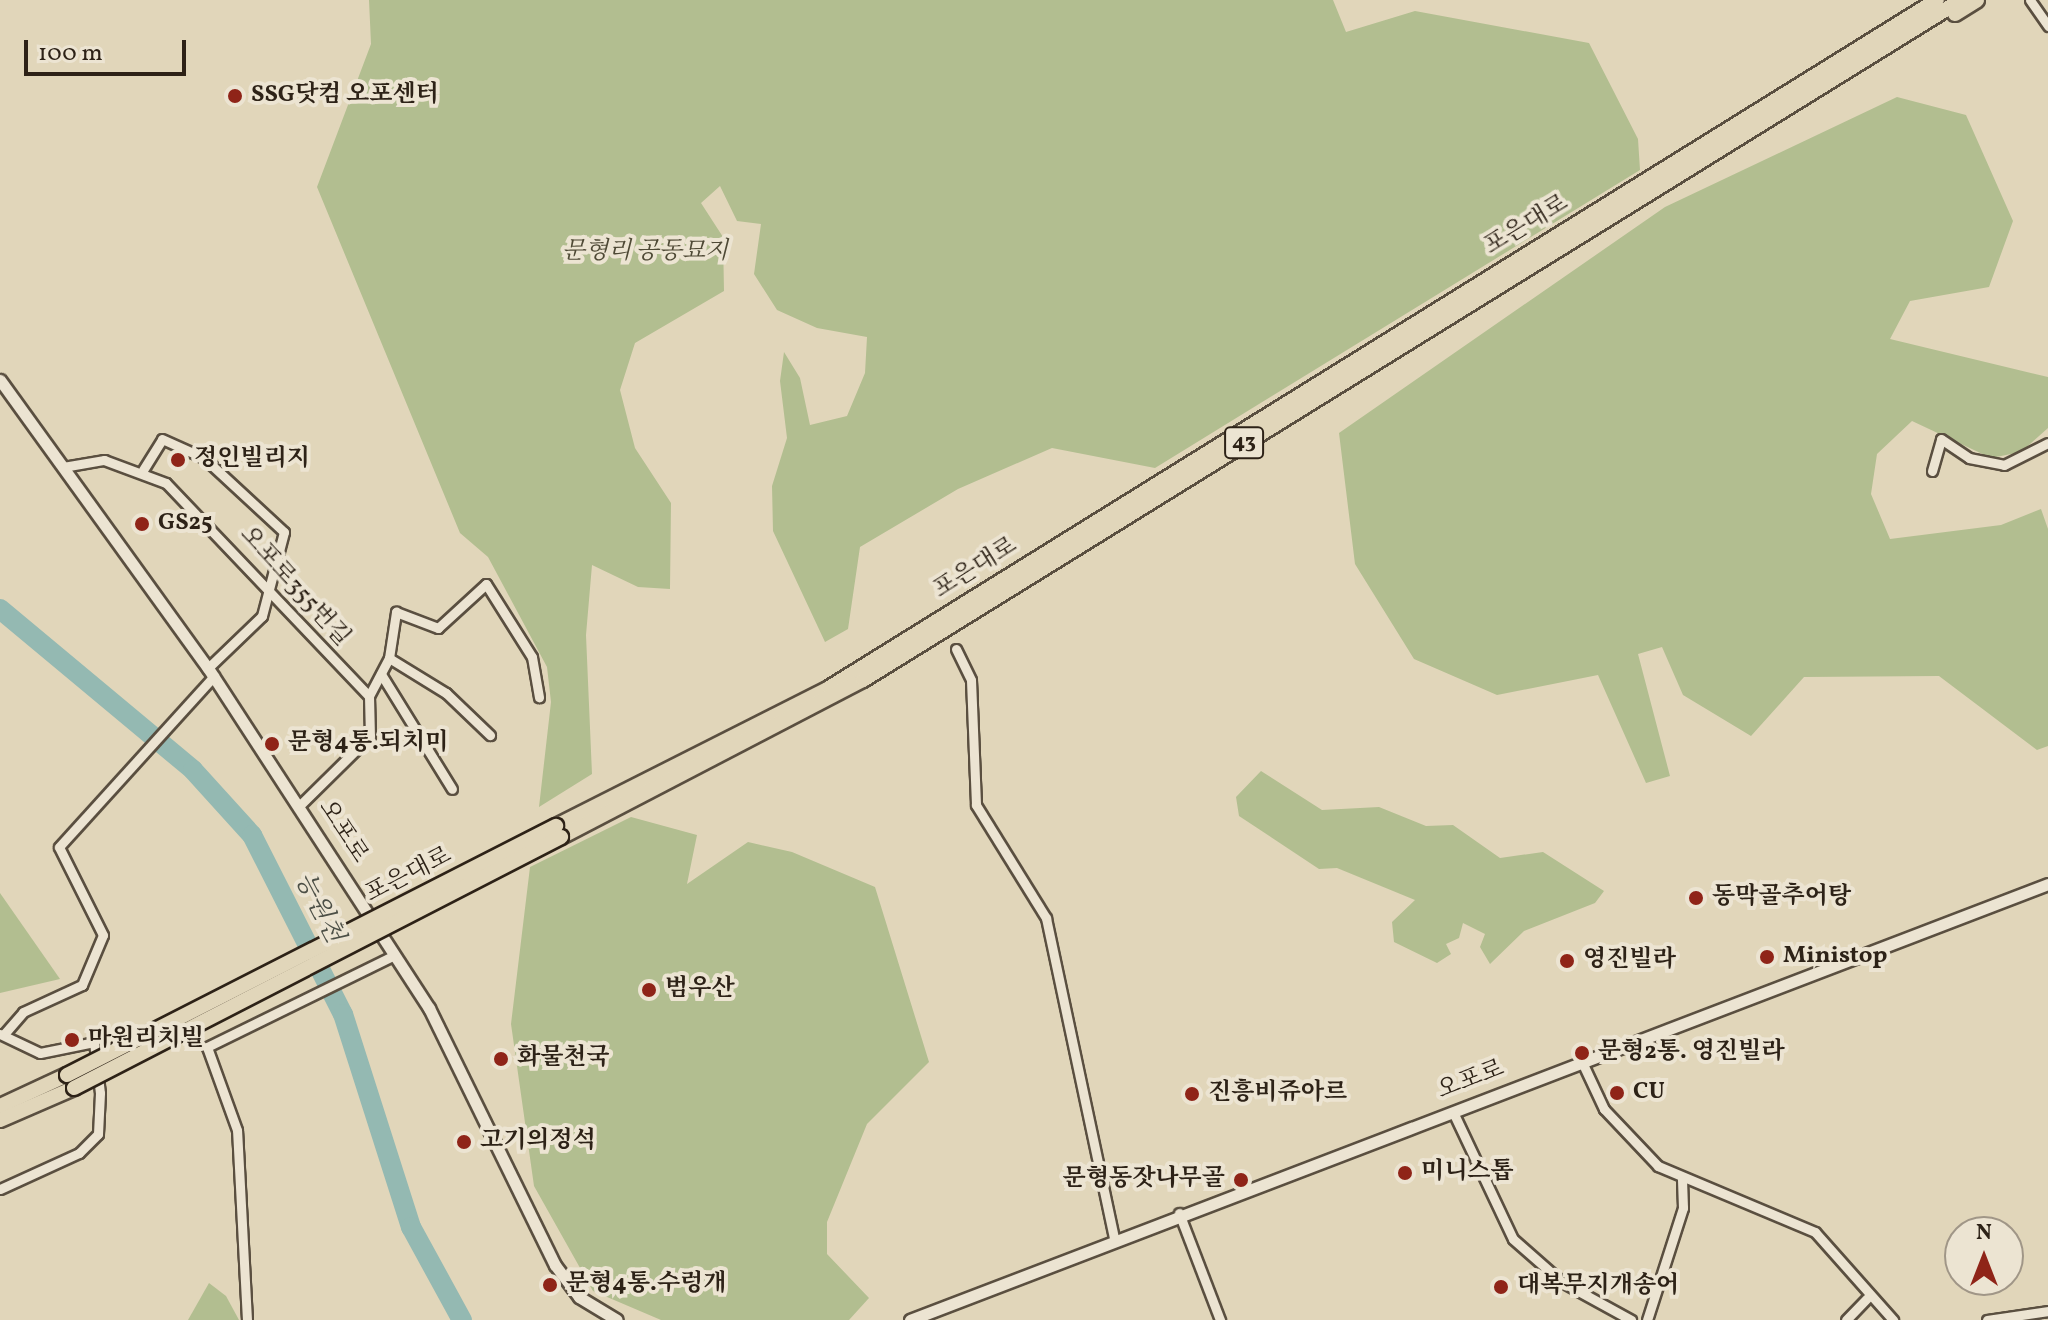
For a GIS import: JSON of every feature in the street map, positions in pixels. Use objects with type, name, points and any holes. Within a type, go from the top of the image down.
[{"type":"highway","points":[[1923,0],[1911,23],[1931,29],[1977,0]]},
{"type":"highway","name":"포은대로","points":[[70,1081],[863,680],[1911,23],[1937,0]]},
{"type":"highway","name":"43","points":[[1911,23],[1961,0]]},
{"type":"highway","name":"43","points":[[0,1106],[70,1081]]},
{"type":"highway","name":"43","points":[[0,1120],[70,1081]]},
{"type":"street","points":[[2030,0],[2048,26]]},
{"type":"street","name":"오포로","points":[[0,380],[211,672],[395,955],[467,1073],[555,1265],[593,1307],[617,1320]]},
{"type":"street","points":[[0,1189],[79,1153],[98,1134],[100,1093],[94,1042],[40,1053],[3,1033],[23,1012],[82,985],[103,935],[59,847],[184,709],[211,672],[243,638],[272,594],[284,532],[204,458],[162,439],[143,470]]},
{"type":"street","points":[[1932,471],[1941,439],[1969,458],[2004,465],[2048,443]]},
{"type":"street","name":"오포로355번길","points":[[63,467],[104,460],[143,470],[219,533],[369,696]]},
{"type":"street","points":[[299,806],[370,736],[369,696],[389,658],[396,612],[438,628],[486,584],[532,657],[539,697]]},
{"type":"street","points":[[956,649],[971,680],[976,805],[1046,918],[1114,1238]]},
{"type":"street","points":[[389,658],[446,693],[490,735]]},
{"type":"street","points":[[381,674],[452,789]]},
{"type":"street","name":"오포로","points":[[910,1320],[1179,1213],[1453,1112],[2048,884]]},
{"type":"street","points":[[247,1320],[237,1130],[207,1047],[281,1014],[395,955]]},
{"type":"street","points":[[1582,1062],[1616,1124],[1658,1166],[1815,1232],[1867,1298],[1893,1320]]},
{"type":"street","points":[[1453,1112],[1513,1239],[1562,1282],[1631,1320]]},
{"type":"street","points":[[1647,1320],[1683,1208],[1682,1178]]},
{"type":"street","points":[[1179,1213],[1220,1320]]},
{"type":"street","points":[[1846,1320],[1867,1298]]},
{"type":"street","points":[[587,1320],[593,1307]]},
{"type":"street","points":[[1987,1320],[2048,1311]]},
{"type":"green space","name":"문형리 공동묘지","points":[[369,0],[1333,0],[1346,32],[1415,11],[1589,43],[1638,139],[1640,170],[1155,468],[1052,448],[958,489],[860,547],[848,629],[825,642],[773,531],[772,486],[787,438],[780,381],[784,352],[800,378],[810,425],[847,416],[865,373],[867,337],[817,328],[777,310],[754,274],[761,224],[737,221],[720,186],[701,203],[723,237],[724,291],[635,343],[620,390],[635,448],[671,503],[670,589],[638,587],[592,565],[586,635],[592,774],[539,807],[551,702],[547,667],[488,557],[460,533],[317,187],[371,44]]},
{"type":"green space","points":[[1897,97],[1966,115],[2013,221],[1989,287],[1910,301],[1890,339],[2048,377],[2048,428],[2021,452],[1991,458],[1912,421],[1877,454],[1871,494],[1890,539],[2001,525],[2041,509],[2048,529],[2048,746],[2037,750],[1939,676],[1804,677],[1751,736],[1683,695],[1662,647],[1638,654],[1670,776],[1646,783],[1598,675],[1497,695],[1414,659],[1355,564],[1339,433],[1665,207]]},
{"type":"green space","points":[[1261,771],[1322,810],[1379,807],[1426,826],[1453,825],[1500,858],[1543,852],[1604,891],[1595,903],[1524,931],[1490,964],[1480,947],[1485,934],[1463,923],[1459,938],[1446,944],[1451,954],[1437,963],[1394,942],[1392,922],[1415,900],[1337,868],[1319,869],[1239,816],[1236,797]]},
{"type":"green space","points":[[631,817],[697,835],[687,884],[748,842],[792,852],[875,887],[929,1062],[867,1124],[827,1222],[827,1254],[869,1298],[849,1320],[661,1320],[593,1291],[534,1186],[511,1024],[530,867]]},
{"type":"green space","points":[[0,893],[60,979],[0,993]]},
{"type":"green space","points":[[209,1283],[226,1296],[239,1320],[188,1320]]},
{"type":"waterway","name":"능원천","points":[[0,609],[193,770],[252,835],[343,1014],[411,1227],[462,1320]]},
{"type":"place","name":"SSG닷컴 오포센터","points":[[235,96]]},
{"type":"place","name":"정인빌리지","points":[[178,460]]},
{"type":"place","name":"GS25","points":[[142,524]]},
{"type":"place","name":"문형4통.되치미","points":[[272,744]]},
{"type":"place","name":"동막골추어탕","points":[[1696,898]]},
{"type":"place","name":"Ministop","points":[[1767,957]]},
{"type":"place","name":"영진빌라","points":[[1567,961]]},
{"type":"place","name":"범우산","points":[[649,990]]},
{"type":"place","name":"마원리치빌","points":[[72,1040]]},
{"type":"place","name":"문형2통. 영진빌라","points":[[1582,1053]]},
{"type":"place","name":"화물천국","points":[[501,1059]]},
{"type":"place","name":"CU","points":[[1617,1093]]},
{"type":"place","name":"진흥비쥬아르","points":[[1192,1094]]},
{"type":"place","name":"고기의정석","points":[[464,1142]]},
{"type":"place","name":"미니스톱","points":[[1405,1173]]},
{"type":"place","name":"문형동잣나무골","points":[[1241,1180]]},
{"type":"place","name":"문형4통.수렁개","points":[[550,1285]]},
{"type":"place","name":"대복무지개송어","points":[[1501,1287]]}]
